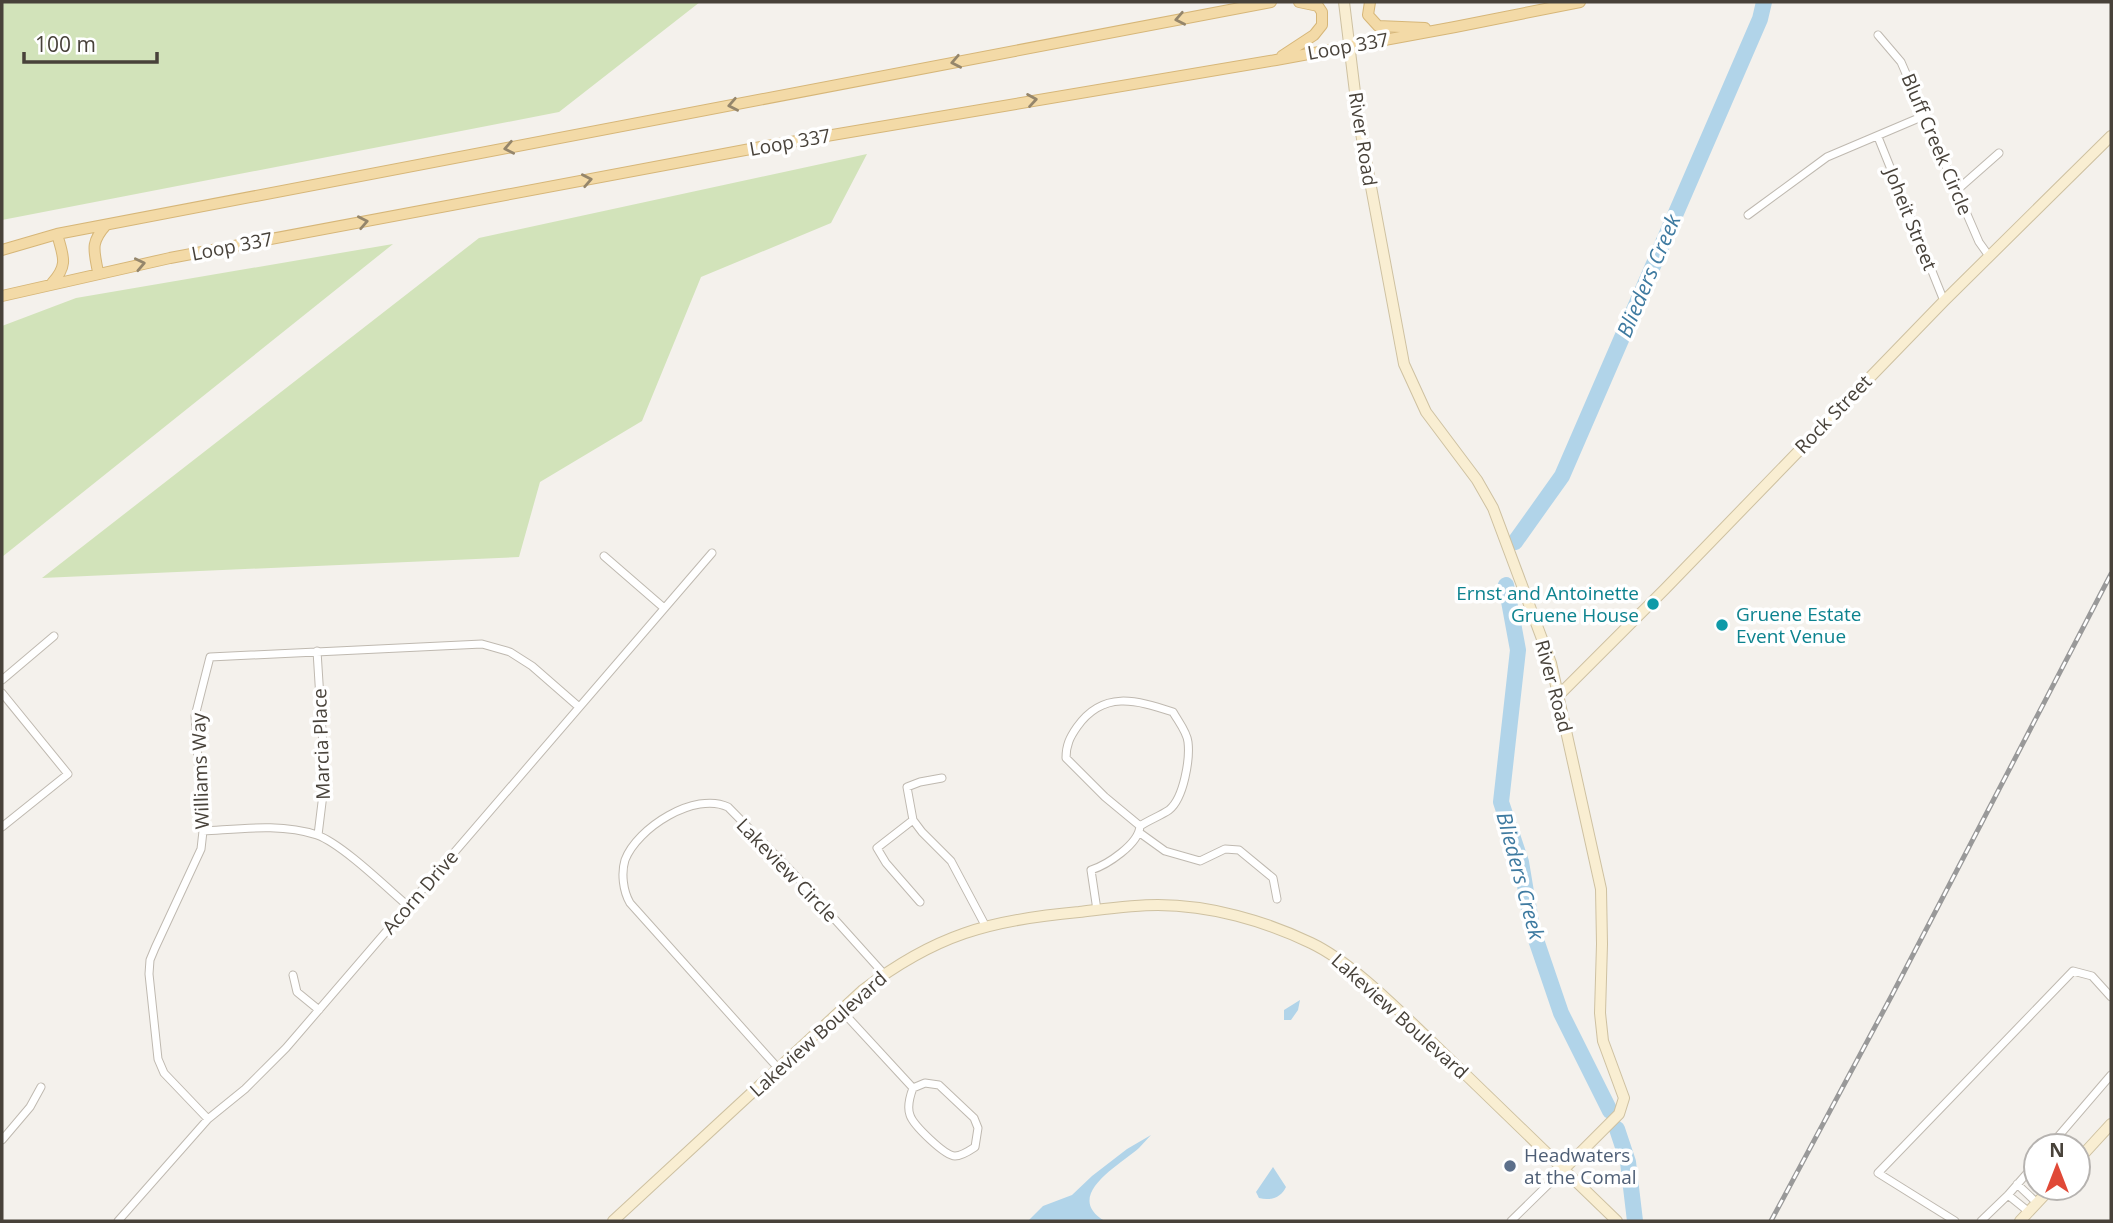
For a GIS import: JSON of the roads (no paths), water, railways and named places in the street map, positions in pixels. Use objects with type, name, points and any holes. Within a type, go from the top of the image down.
[{"type":"main road","points":[[2,250],[57,234],[1271,2]]},
{"type":"main road","points":[[1276,60],[1314,35],[1322,25],[1322,12],[1318,6],[1299,2]]},
{"type":"main road","points":[[1370,2],[1368,15],[1378,26],[1455,27]]},
{"type":"main road","name":"Loop 337","points":[[2,296],[99,272],[761,147],[1276,60],[1580,2]]},
{"type":"main road","points":[[99,272],[93,244],[106,225]]},
{"type":"main road","points":[[52,283],[62,273],[64,263],[57,234]]},
{"type":"street","name":"River Road","points":[[1344,2],[1360,129],[1404,364],[1426,412],[1477,480],[1493,508],[1547,651],[1601,888],[1600,1013],[1603,1041],[1624,1098],[1619,1114],[1564,1169]]},
{"type":"street","name":"Bluff Creek Circle","points":[[1878,35],[1901,62],[1979,242],[1989,257]]},
{"type":"street","points":[[1748,215],[1827,157],[1926,116]]},
{"type":"street","name":"Rock Street","points":[[1559,695],[1944,301],[2111,136]]},
{"type":"street","name":"Joheit Street","points":[[1878,137],[1944,301]]},
{"type":"street","points":[[1957,190],[2000,153]]},
{"type":"street","name":"Acorn Drive","points":[[118,1221],[208,1119],[245,1089],[286,1048],[712,553]]},
{"type":"street","points":[[604,556],[664,608]]},
{"type":"street","points":[[2,680],[54,636]]},
{"type":"street","name":"Williams Way","points":[[208,1119],[164,1073],[158,1059],[149,974],[150,960],[201,849],[203,831],[195,716],[210,657],[482,644],[510,652],[531,666],[579,707]]},
{"type":"street","name":"Marcia Place","points":[[317,651],[325,778],[318,835]]},
{"type":"street","points":[[2,693],[68,774],[2,827]]},
{"type":"street","points":[[1097,910],[1091,870],[1114,860],[1140,830],[1152,817],[1170,809],[1180,792],[1185,774],[1188,740],[1173,712],[1140,701],[1109,701],[1091,711],[1082,720],[1066,746],[1066,758],[1140,830],[1166,851],[1200,861],[1225,849],[1239,850],[1273,878],[1277,899]]},
{"type":"street","points":[[942,778],[907,787],[913,820],[951,861],[985,925]]},
{"type":"street","name":"Lakeview Circle","points":[[778,1068],[630,903],[624,879],[626,860],[643,835],[683,808],[699,803],[715,803],[728,807],[793,873],[884,974]]},
{"type":"street","points":[[913,820],[877,848],[886,863],[920,902]]},
{"type":"street","points":[[203,831],[273,828],[318,835],[344,851],[408,906]]},
{"type":"street","name":"Lakeview Boulevard","points":[[612,1221],[841,1010],[884,974],[930,946],[985,925],[1158,905],[1192,907],[1254,921],[1313,944],[1343,963],[1407,1018],[1617,1221]]},
{"type":"street","points":[[1955,1221],[1878,1173],[2073,971],[2092,976],[2111,997]]},
{"type":"street","points":[[293,975],[297,992],[319,1010]]},
{"type":"street","points":[[841,1010],[913,1088]]},
{"type":"street","points":[[2062,1132],[2111,1075]]},
{"type":"street","points":[[925,1083],[939,1085],[974,1118],[978,1128],[975,1147],[955,1156],[946,1154],[910,1116],[910,1096],[913,1088],[925,1083]]},
{"type":"street","points":[[2,1140],[30,1107],[41,1087]]},
{"type":"street","points":[[2092,1145],[2111,1124]]},
{"type":"street","points":[[1511,1221],[1564,1169]]},
{"type":"street","points":[[1981,1221],[2022,1178]]},
{"type":"street","points":[[2017,1184],[2033,1208]]},
{"type":"street","points":[[2008,1195],[2033,1208]]},
{"type":"street","points":[[2020,1221],[2038,1202]]},
{"type":"water","points":[[1300,1000],[1298,1010],[1291,1020],[1284,1020],[1284,1010]]},
{"type":"water","points":[[1151,1135],[1099,1181],[1092,1191],[1090,1201],[1093,1211],[1105,1221],[1028,1221],[1043,1206],[1072,1195],[1127,1149]]},
{"type":"water","points":[[1273,1167],[1286,1187],[1275,1198],[1259,1198],[1256,1192]]},
{"type":"waterway","name":"Blieders Creek","points":[[1515,542],[1562,476],[1760,19],[1764,2]]},
{"type":"waterway","name":"Blieders Creek","points":[[1506,585],[1518,650],[1501,802],[1521,862],[1532,928],[1561,1013],[1610,1111]]},
{"type":"waterway","name":"Blieders Creek","points":[[1617,1129],[1628,1162],[1635,1221]]},
{"type":"railway","points":[[1771,1221],[2111,574]]},
{"type":"place","name":"Ernst and Antoinette Gruene House","points":[[1653,604]]},
{"type":"place","name":"Gruene Estate Event Venue","points":[[1722,625]]},
{"type":"place","name":"Headwaters at the Comal","points":[[1510,1166]]}]
